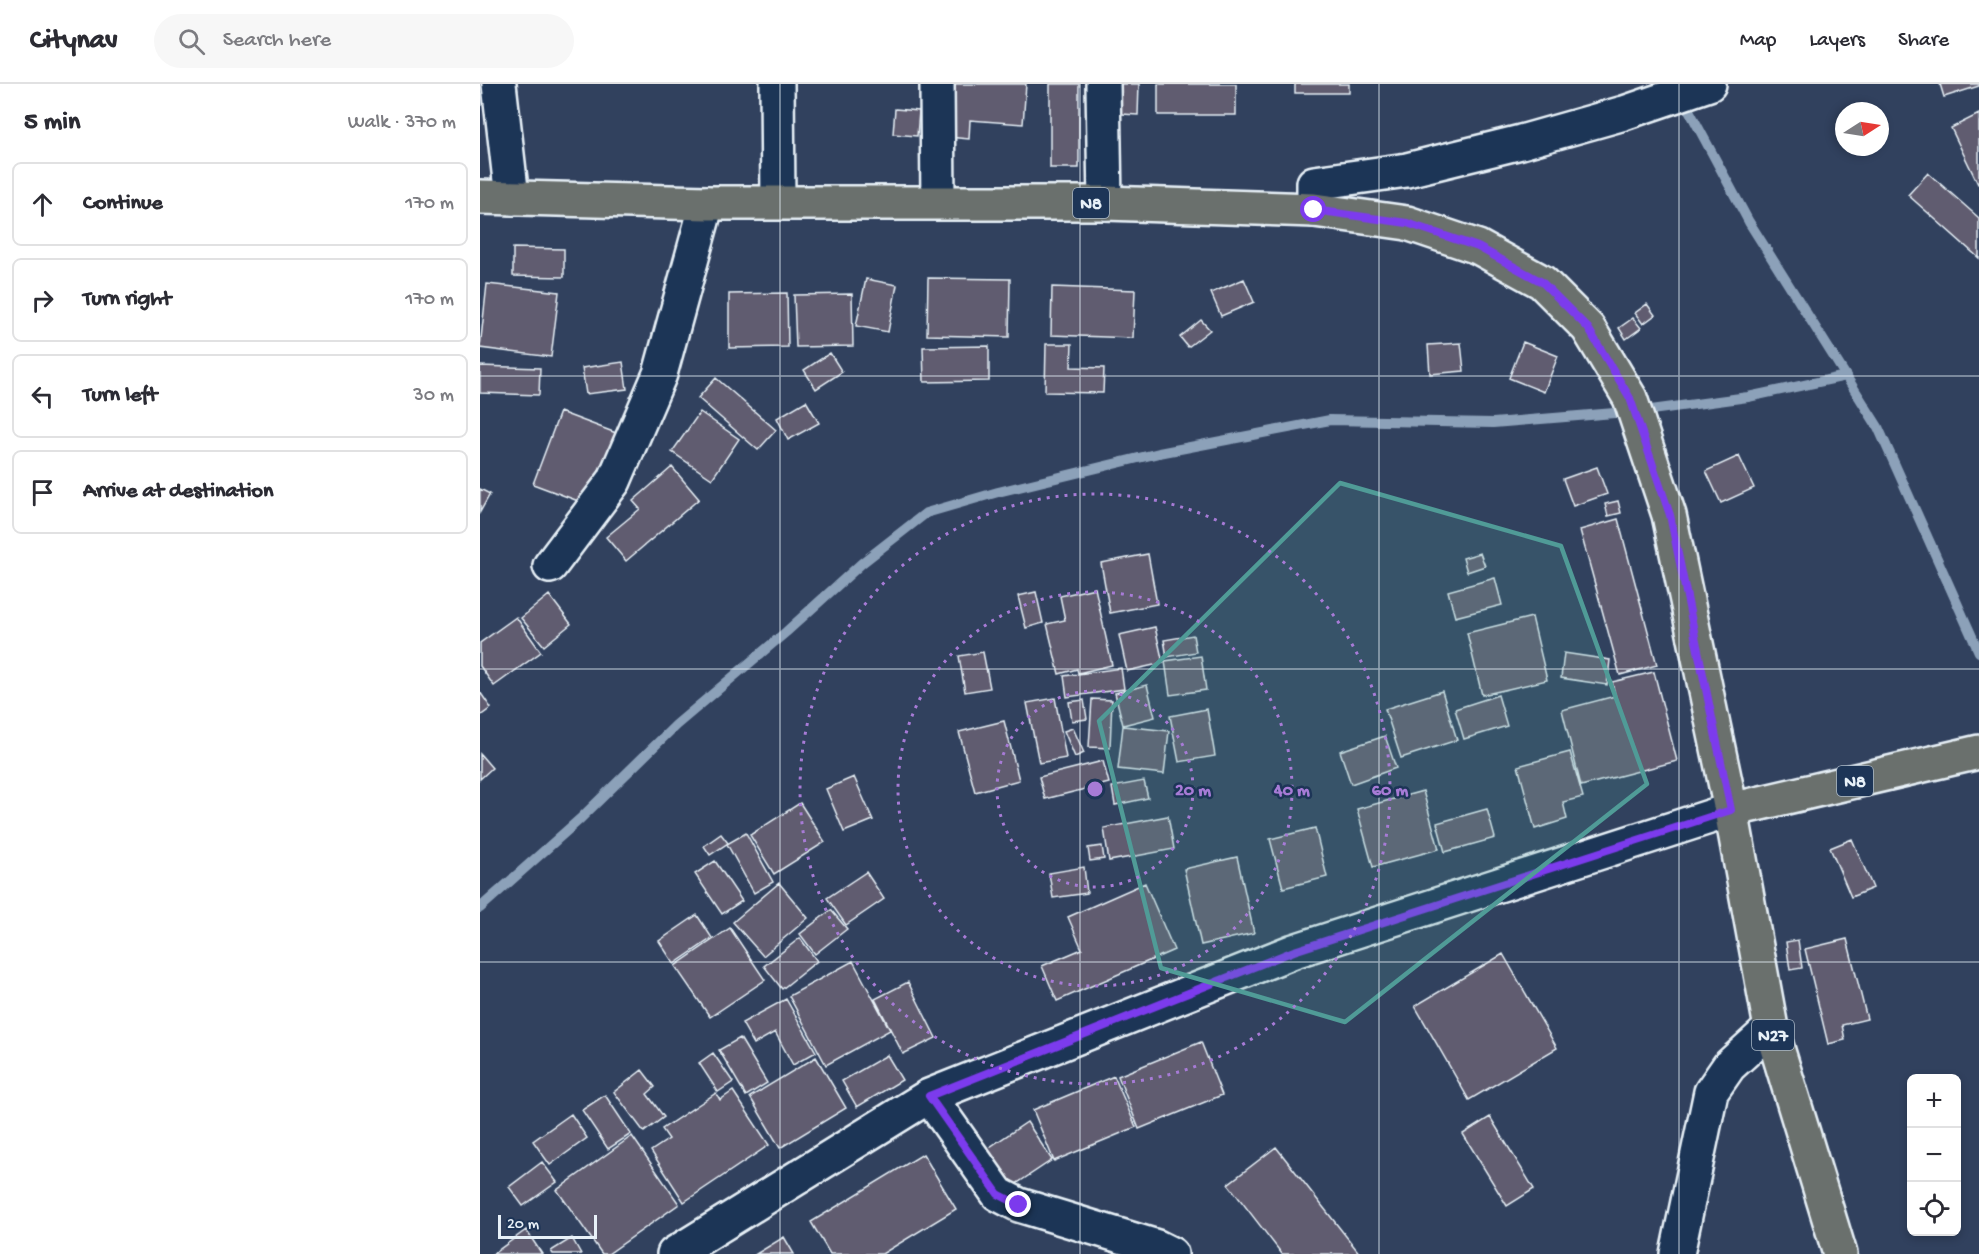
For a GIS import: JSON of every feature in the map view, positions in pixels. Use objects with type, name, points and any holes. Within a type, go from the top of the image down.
[{"type":"main road","name":"N8","points":[[496,198],[707,203],[778,201],[1105,203],[1314,210],[1407,223],[1478,247],[1542,282],[1588,328],[1635,410],[1670,515],[1731,810],[1979,752]]},
{"type":"main road","name":"N27","points":[[1731,810],[1771,1028],[1840,1254]]},
{"type":"street","points":[[496,198],[499,84]]},
{"type":"street","points":[[777,84],[778,201]]},
{"type":"street","points":[[937,84],[938,202]]},
{"type":"street","points":[[1103,84],[1105,203]]},
{"type":"street","points":[[1314,210],[1314,183],[1407,170],[1521,142],[1690,91]]},
{"type":"street","points":[[550,566],[614,481],[660,374],[707,203]]},
{"type":"street","points":[[674,1254],[929,1096],[1294,951],[1731,810]]},
{"type":"street","points":[[1677,1254],[1711,1092],[1729,1066],[1771,1028]]},
{"type":"street","points":[[929,1096],[998,1194],[1019,1205],[1157,1247],[1171,1254]]},
{"type":"highlighted area","points":[[1340,483],[1561,546],[1647,784],[1345,1022],[1161,968],[1099,721]]},
{"type":"building","points":[[952,84],[1026,84],[1023,124],[970,120],[969,139],[948,137]]},
{"type":"building","points":[[1050,84],[1079,84],[1079,168],[1050,168]]},
{"type":"building","points":[[1107,84],[1139,84],[1138,115],[1105,113]]},
{"type":"building","points":[[1158,84],[1236,84],[1236,115],[1158,115]]},
{"type":"building","points":[[1295,84],[1349,84],[1349,93],[1295,93]]},
{"type":"building","points":[[1940,84],[1979,84],[1979,86],[1944,97]]},
{"type":"building","points":[[895,109],[919,111],[917,136],[893,134]]},
{"type":"building","points":[[1979,114],[1979,184],[1978,184],[1951,128]]},
{"type":"building","points":[[1928,173],[1979,218],[1979,258],[1908,195]]},
{"type":"building","points":[[513,248],[564,249],[564,277],[513,276]]},
{"type":"building","points":[[928,278],[1010,279],[1009,337],[927,335]]},
{"type":"building","points":[[866,279],[897,285],[888,332],[856,326]]},
{"type":"building","points":[[1244,279],[1254,302],[1221,316],[1211,293]]},
{"type":"building","points":[[487,284],[559,292],[551,357],[480,348]]},
{"type":"building","points":[[1052,287],[1135,290],[1133,338],[1051,335]]},
{"type":"building","points":[[787,293],[788,347],[729,348],[729,294]]},
{"type":"building","points":[[852,294],[853,346],[796,347],[794,295]]},
{"type":"building","points":[[1647,304],[1655,315],[1643,324],[1635,313]]},
{"type":"building","points":[[1633,318],[1641,328],[1626,339],[1619,328]]},
{"type":"building","points":[[1201,320],[1210,330],[1188,347],[1180,337]]},
{"type":"building","points":[[1523,342],[1558,356],[1544,392],[1509,378]]},
{"type":"building","points":[[1461,343],[1464,371],[1430,374],[1428,345]]},
{"type":"building","points":[[1046,344],[1072,344],[1071,367],[1104,368],[1103,393],[1045,392]]},
{"type":"building","points":[[989,346],[989,381],[924,382],[923,347]]},
{"type":"building","points":[[830,353],[842,372],[816,389],[804,370]]},
{"type":"building","points":[[623,362],[627,389],[586,394],[582,368]]},
{"type":"building","points":[[480,366],[540,368],[539,395],[480,393]]},
{"type":"building","points":[[716,378],[776,430],[758,450],[698,398]]},
{"type":"building","points":[[806,401],[819,423],[788,440],[777,418]]},
{"type":"building","points":[[560,412],[616,433],[589,505],[533,484]]},
{"type":"building","points":[[700,412],[739,439],[712,479],[672,452]]},
{"type":"building","points":[[1739,456],[1754,488],[1721,503],[1706,471]]},
{"type":"building","points":[[672,467],[699,499],[626,561],[606,537],[640,509],[633,501]]},
{"type":"building","points":[[1597,467],[1607,494],[1573,506],[1563,479]]},
{"type":"building","points":[[480,489],[490,494],[480,512]]},
{"type":"building","points":[[1618,501],[1621,513],[1608,516],[1605,504]]},
{"type":"building","points":[[1618,519],[1657,665],[1620,675],[1580,530]]},
{"type":"building","points":[[1480,553],[1485,566],[1467,572],[1463,558]]},
{"type":"building","points":[[1148,554],[1157,604],[1110,613],[1101,563]]},
{"type":"building","points":[[1495,578],[1502,605],[1455,617],[1448,591]]},
{"type":"building","points":[[1095,588],[1112,665],[1078,673],[1077,669],[1059,674],[1047,624],[1065,620],[1060,596]]},
{"type":"building","points":[[1036,592],[1043,623],[1026,628],[1018,596]]},
{"type":"building","points":[[549,595],[571,624],[544,646],[521,618]]},
{"type":"building","points":[[516,617],[541,652],[494,686],[480,666],[480,643]]},
{"type":"building","points":[[1532,617],[1547,680],[1482,695],[1467,633]]},
{"type":"building","points":[[1155,627],[1163,663],[1127,671],[1119,635]]},
{"type":"building","points":[[1193,635],[1196,652],[1167,657],[1164,640]]},
{"type":"building","points":[[983,652],[990,688],[965,692],[959,656]]},
{"type":"building","points":[[1564,653],[1610,660],[1607,685],[1561,678]]},
{"type":"building","points":[[1201,656],[1206,690],[1170,695],[1165,661]]},
{"type":"building","points":[[1121,668],[1124,689],[1067,697],[1064,676]]},
{"type":"building","points":[[1654,672],[1677,761],[1581,786],[1562,710],[1615,696],[1612,682]]},
{"type":"building","points":[[1147,685],[1155,717],[1123,725],[1115,693]]},
{"type":"building","points":[[1442,691],[1457,740],[1401,758],[1385,709]]},
{"type":"building","points":[[480,692],[491,708],[480,716]]},
{"type":"building","points":[[1498,695],[1507,726],[1464,739],[1455,709]]},
{"type":"building","points":[[1055,698],[1066,758],[1039,763],[1027,703]]},
{"type":"building","points":[[1092,699],[1112,700],[1110,748],[1089,747]]},
{"type":"building","points":[[1084,700],[1087,719],[1072,721],[1069,702]]},
{"type":"building","points":[[1207,709],[1215,756],[1179,762],[1170,716]]},
{"type":"building","points":[[1004,721],[1019,780],[975,792],[959,732]]},
{"type":"building","points":[[1123,726],[1169,731],[1164,774],[1118,769]]},
{"type":"building","points":[[1073,728],[1084,753],[1075,757],[1064,731]]},
{"type":"building","points":[[1385,736],[1396,768],[1351,784],[1340,751]]},
{"type":"building","points":[[1570,752],[1583,797],[1563,802],[1567,819],[1535,829],[1518,766]]},
{"type":"building","points":[[480,754],[492,768],[480,779]]},
{"type":"building","points":[[1103,761],[1109,783],[1045,799],[1039,777]]},
{"type":"building","points":[[854,777],[873,820],[844,832],[826,789]]},
{"type":"building","points":[[1144,781],[1148,798],[1115,805],[1112,787]]},
{"type":"building","points":[[1423,791],[1439,849],[1373,867],[1357,809]]},
{"type":"building","points":[[800,803],[825,842],[774,874],[750,835]]},
{"type":"building","points":[[1487,809],[1495,838],[1445,852],[1437,823]]},
{"type":"building","points":[[1168,816],[1174,849],[1109,861],[1104,828]]},
{"type":"building","points":[[1315,828],[1327,877],[1283,888],[1270,839]]},
{"type":"building","points":[[746,833],[773,882],[754,893],[727,844]]},
{"type":"building","points":[[721,834],[728,843],[710,855],[704,846]]},
{"type":"building","points":[[1852,839],[1873,888],[1851,897],[1830,848]]},
{"type":"building","points":[[1102,846],[1104,859],[1090,861],[1088,848]]},
{"type":"building","points":[[1237,857],[1254,933],[1201,945],[1184,869]]},
{"type":"building","points":[[715,861],[742,901],[722,914],[695,874]]},
{"type":"building","points":[[1084,867],[1087,893],[1053,898],[1049,873]]},
{"type":"building","points":[[866,872],[884,899],[846,925],[827,898]]},
{"type":"building","points":[[779,883],[808,918],[763,956],[733,922]]},
{"type":"building","points":[[1145,883],[1174,950],[1057,1001],[1042,966],[1082,949],[1068,917]]},
{"type":"building","points":[[831,910],[847,929],[815,954],[800,934]]},
{"type":"building","points":[[697,915],[712,938],[674,964],[659,941]]},
{"type":"building","points":[[730,928],[765,980],[710,1017],[675,966]]},
{"type":"building","points":[[800,938],[817,961],[782,989],[764,966]]},
{"type":"building","points":[[1847,939],[1867,1019],[1842,1025],[1845,1040],[1828,1044],[1805,949]]},
{"type":"building","points":[[1798,940],[1802,968],[1790,970],[1786,942]]},
{"type":"building","points":[[1503,954],[1557,1048],[1469,1100],[1415,1006]]},
{"type":"building","points":[[853,961],[890,1030],[826,1065],[789,996]]},
{"type":"building","points":[[908,982],[936,1038],[903,1054],[875,999]]},
{"type":"building","points":[[786,999],[816,1052],[793,1065],[775,1032],[754,1044],[742,1023]]},
{"type":"building","points":[[740,1038],[767,1083],[746,1096],[719,1050]]},
{"type":"building","points":[[1201,1042],[1222,1095],[1139,1129],[1118,1076]]},
{"type":"building","points":[[713,1053],[733,1082],[718,1092],[699,1063]]},
{"type":"building","points":[[887,1055],[902,1080],[857,1107],[842,1081]]},
{"type":"building","points":[[816,1057],[846,1108],[780,1148],[750,1097]]},
{"type":"building","points":[[642,1070],[655,1087],[647,1094],[664,1117],[644,1132],[614,1092]]},
{"type":"building","points":[[1114,1076],[1136,1127],[1054,1161],[1033,1110]]},
{"type":"building","points":[[733,1091],[769,1145],[684,1202],[651,1151],[669,1139],[662,1129],[716,1093],[720,1100]]},
{"type":"building","points":[[605,1095],[631,1134],[608,1149],[582,1110]]},
{"type":"building","points":[[571,1114],[587,1138],[550,1165],[533,1141]]},
{"type":"building","points":[[1490,1117],[1534,1189],[1507,1206],[1463,1134]]},
{"type":"building","points":[[1027,1122],[1052,1160],[1013,1186],[987,1149]]},
{"type":"building","points":[[632,1136],[679,1204],[608,1254],[602,1254],[557,1190]]},
{"type":"building","points":[[1276,1147],[1360,1254],[1282,1254],[1228,1184]]},
{"type":"building","points":[[923,1154],[956,1209],[882,1254],[830,1254],[811,1222]]},
{"type":"building","points":[[542,1162],[557,1182],[523,1206],[509,1187]]},
{"type":"building","points":[[526,1230],[542,1254],[493,1254]]},
{"type":"building","points":[[784,1237],[794,1254],[756,1254]]},
{"type":"building","points":[[572,1238],[581,1254],[553,1254],[551,1251]]},
{"type":"waterway","points":[[1682,97],[1749,222],[1878,427],[1979,652]]},
{"type":"waterway","points":[[480,908],[580,819],[676,725],[786,632],[862,563],[926,513],[998,492],[1159,453],[1330,420],[1493,423],[1651,410],[1748,397],[1846,376]]},
{"type":"route","points":[[1019,1205],[998,1194],[929,1096],[1294,951],[1731,810],[1670,515],[1630,398],[1588,328],[1542,282],[1478,247],[1407,223],[1314,210]]}]
